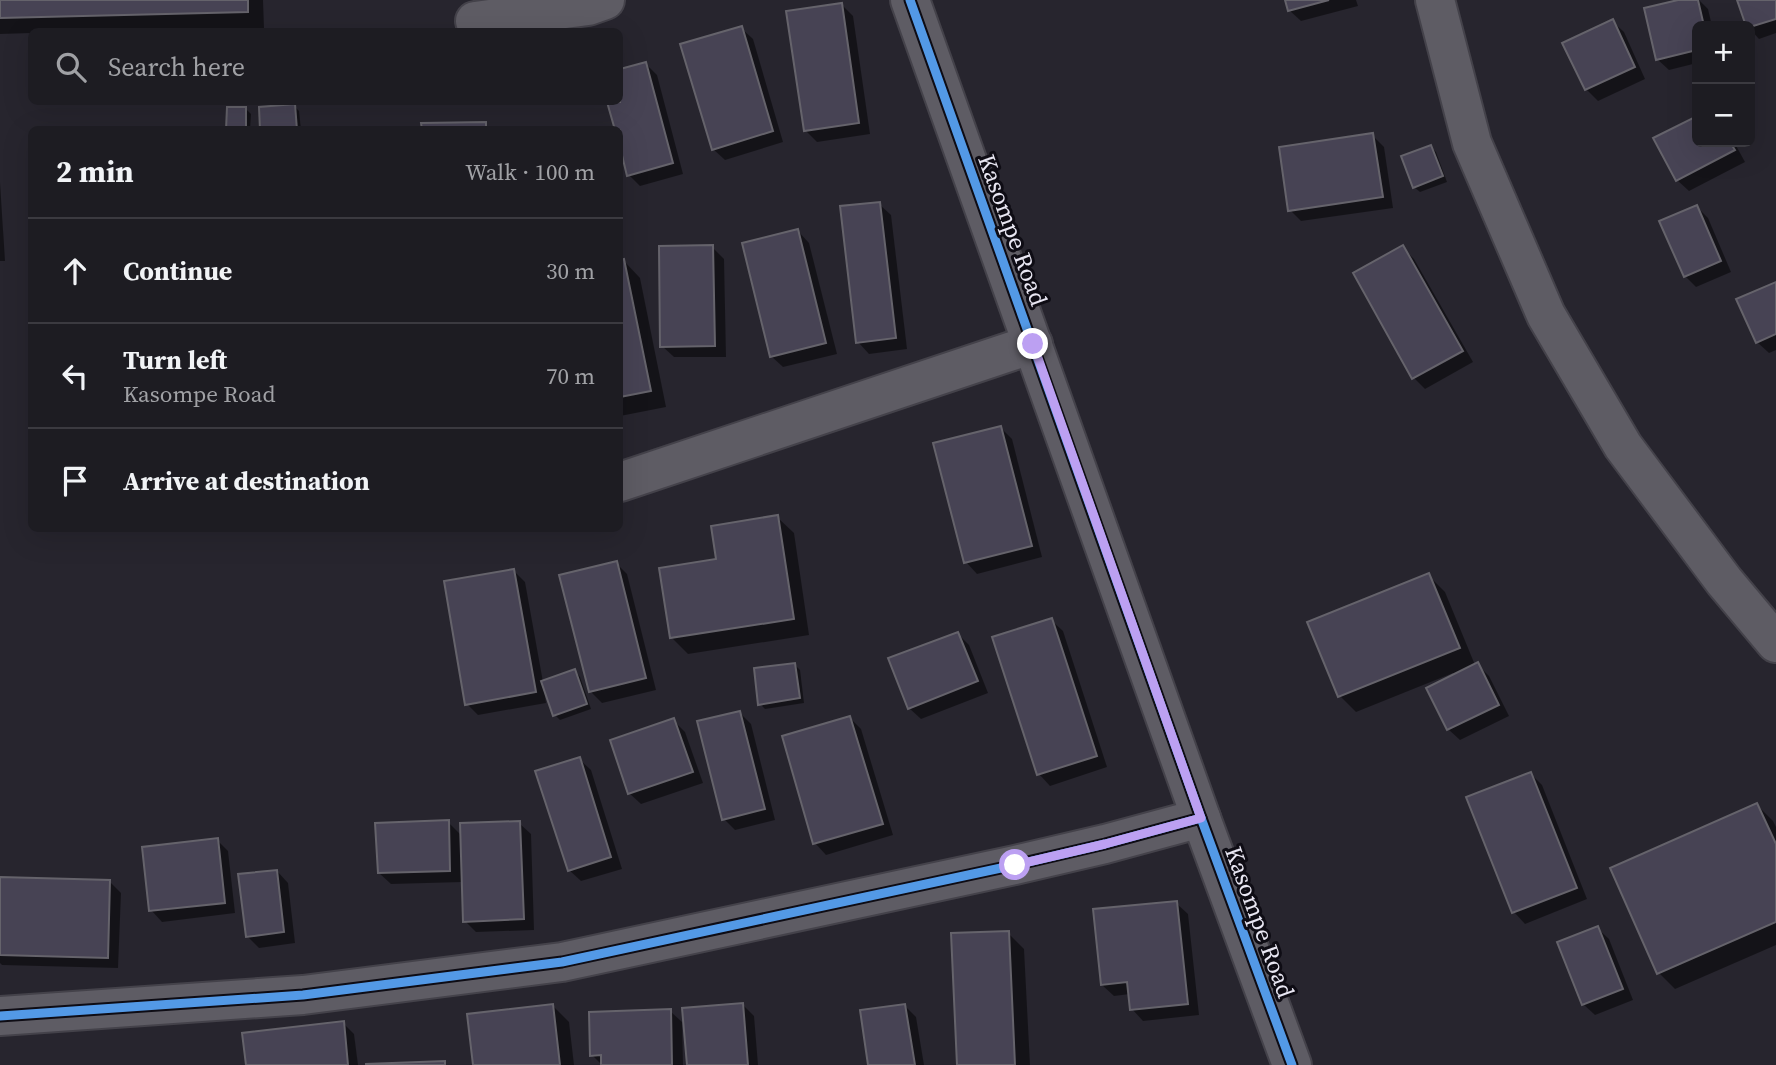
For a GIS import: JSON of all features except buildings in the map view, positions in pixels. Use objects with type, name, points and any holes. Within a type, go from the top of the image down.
[{"type":"street","points":[[475,21],[588,6],[605,0]]},
{"type":"street","name":"Kasompe Road","points":[[910,0],[1201,818],[1292,1065]]},
{"type":"street","points":[[1435,0],[1472,143],[1546,314],[1622,446],[1724,581],[1776,643]]},
{"type":"street","points":[[623,481],[1033,344]]},
{"type":"street","points":[[0,1016],[303,995],[562,962],[1015,865],[1201,818]]},
{"type":"cycle path","points":[[910,0],[1201,818],[1292,1065]]},
{"type":"cycle path","points":[[0,1016],[303,995],[562,962],[1015,865],[1201,818]]},
{"type":"route","points":[[1015,865],[1201,818],[1033,344]]}]
